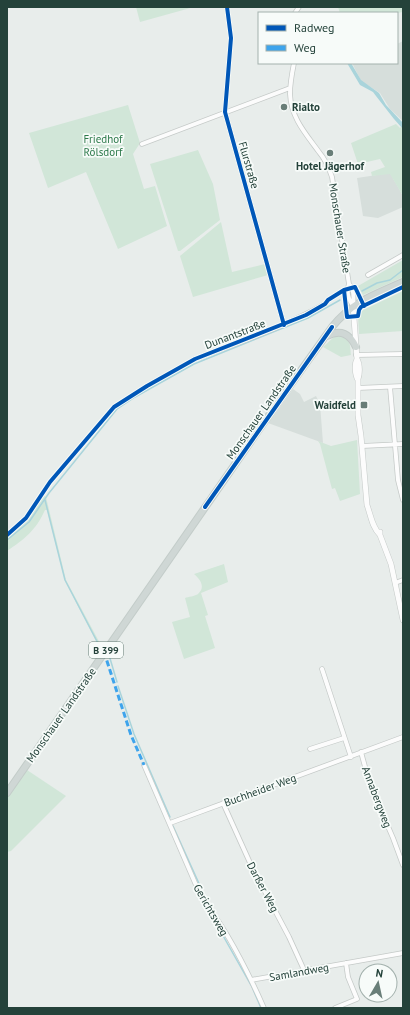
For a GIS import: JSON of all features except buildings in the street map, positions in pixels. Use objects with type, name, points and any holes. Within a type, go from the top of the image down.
[{"type":"main road","name":"B 399","points":[[353,305],[403,282]]},
{"type":"main road","name":"Monschauer Landstraße","points":[[7,793],[274,408],[341,317],[353,305]]},
{"type":"main road","points":[[326,337],[336,333],[343,333],[351,338],[356,347]]},
{"type":"street","name":"Flurstraße","points":[[226,7],[231,38],[225,112],[284,325]]},
{"type":"street","name":"Monschauer Straße","points":[[294,64],[290,88],[291,101],[299,124],[324,160],[332,177],[349,284],[347,288],[349,300],[353,305]]},
{"type":"street","points":[[142,144],[290,88]]},
{"type":"street","points":[[368,275],[403,255]]},
{"type":"street","name":"Dunantstraße","points":[[195,359],[284,325],[325,304]]},
{"type":"street","points":[[353,305],[356,347],[355,366],[356,378],[358,380],[358,415],[361,432],[367,505],[371,516],[378,526],[391,564],[403,620]]},
{"type":"street","points":[[356,357],[403,354]]},
{"type":"street","points":[[358,388],[403,386]]},
{"type":"street","points":[[390,387],[398,480],[403,500]]},
{"type":"street","points":[[362,446],[403,444]]},
{"type":"street","points":[[395,583],[403,580]]},
{"type":"street","points":[[322,669],[351,756]]},
{"type":"street","name":"Buchheider Weg","points":[[170,823],[403,737]]},
{"type":"street","points":[[310,749],[344,738]]},
{"type":"street","name":"Annabergweg","points":[[361,752],[370,785],[403,865]]},
{"type":"street","name":"Gerichtsweg","points":[[144,765],[202,899],[213,912],[251,980],[264,1008]]},
{"type":"street","name":"Darßer Weg","points":[[223,803],[251,865],[289,937],[304,970]]},
{"type":"street","name":"Samlandweg","points":[[251,980],[403,953]]},
{"type":"street","points":[[335,1008],[357,999],[348,977],[346,963]]},
{"type":"shaded area","points":[[403,41],[403,121],[390,109],[380,93],[361,81],[352,64],[398,64],[398,44]]},
{"type":"shaded area","points":[[390,173],[403,196],[403,207],[378,218],[363,216],[357,178]]},
{"type":"shaded area","points":[[293,389],[300,394],[304,402],[316,396],[320,404],[323,443],[268,423]]},
{"type":"green space","points":[[136,7],[194,7],[140,22]]},
{"type":"green space","points":[[338,7],[403,7],[403,12],[398,13],[340,12]]},
{"type":"green space","name":"Friedhof Rölsdorf","points":[[128,105],[140,143],[133,154],[144,189],[155,186],[167,226],[118,249],[86,172],[48,188],[29,133]]},
{"type":"green space","points":[[396,124],[400,128],[403,124],[403,196],[390,174],[372,176],[371,172],[385,167],[380,159],[358,164],[351,143]]},
{"type":"green space","points":[[198,150],[213,184],[220,220],[178,251],[150,164]]},
{"type":"green space","points":[[221,222],[232,272],[265,264],[268,275],[193,297],[180,256]]},
{"type":"green space","points":[[403,260],[403,277],[363,295],[358,286]]},
{"type":"green space","points":[[403,291],[403,331],[359,334],[359,312]]},
{"type":"green space","points":[[341,335],[347,339],[349,343],[351,355],[341,357],[323,347],[335,336]]},
{"type":"green space","points":[[357,440],[360,494],[340,501],[335,488],[332,489],[318,441],[331,446]]},
{"type":"green space","points":[[44,496],[46,497],[66,580],[102,647],[100,651],[65,581],[47,510],[45,510],[34,529],[7,551],[7,537],[28,519]]},
{"type":"green space","points":[[224,564],[228,582],[201,593],[208,615],[205,616],[215,648],[184,659],[172,622],[190,617],[185,598],[198,594],[202,589],[200,581],[194,574]]},
{"type":"green space","points":[[27,770],[66,796],[11,851],[7,852],[7,798]]},
{"type":"water","points":[[348,64],[352,64],[361,80],[379,93],[386,105],[403,123],[403,129],[373,92],[360,85]]},
{"type":"waterway","points":[[362,291],[377,283],[390,280],[403,270]]},
{"type":"waterway","points":[[7,540],[29,522],[49,493],[117,409],[135,397],[194,364],[308,318],[340,300]]},
{"type":"waterway","points":[[45,500],[65,580],[101,649]]},
{"type":"waterway","points":[[109,655],[117,682]]},
{"type":"waterway","points":[[118,686],[134,734],[170,817]]},
{"type":"waterway","points":[[173,826],[206,899]]},
{"type":"waterway","points":[[213,918],[252,987],[261,1008]]},
{"type":"marked path","points":[[104,652],[131,735],[144,765]]},
{"type":"cycle path","points":[[227,7],[231,38],[225,112],[284,325]]},
{"type":"cycle path","points":[[7,535],[26,518],[50,482],[114,407],[147,386],[195,359],[306,315],[325,304],[328,300],[344,290],[355,287],[364,306]]},
{"type":"cycle path","points":[[344,290],[347,317],[358,316],[361,307],[403,287]]},
{"type":"cycle path","points":[[205,507],[332,327]]},
{"type":"place","name":"Rialto","points":[[284,107]]},
{"type":"place","name":"Hotel Jägerhof","points":[[330,153]]},
{"type":"place","name":"Waidfeld","points":[[364,405]]}]
